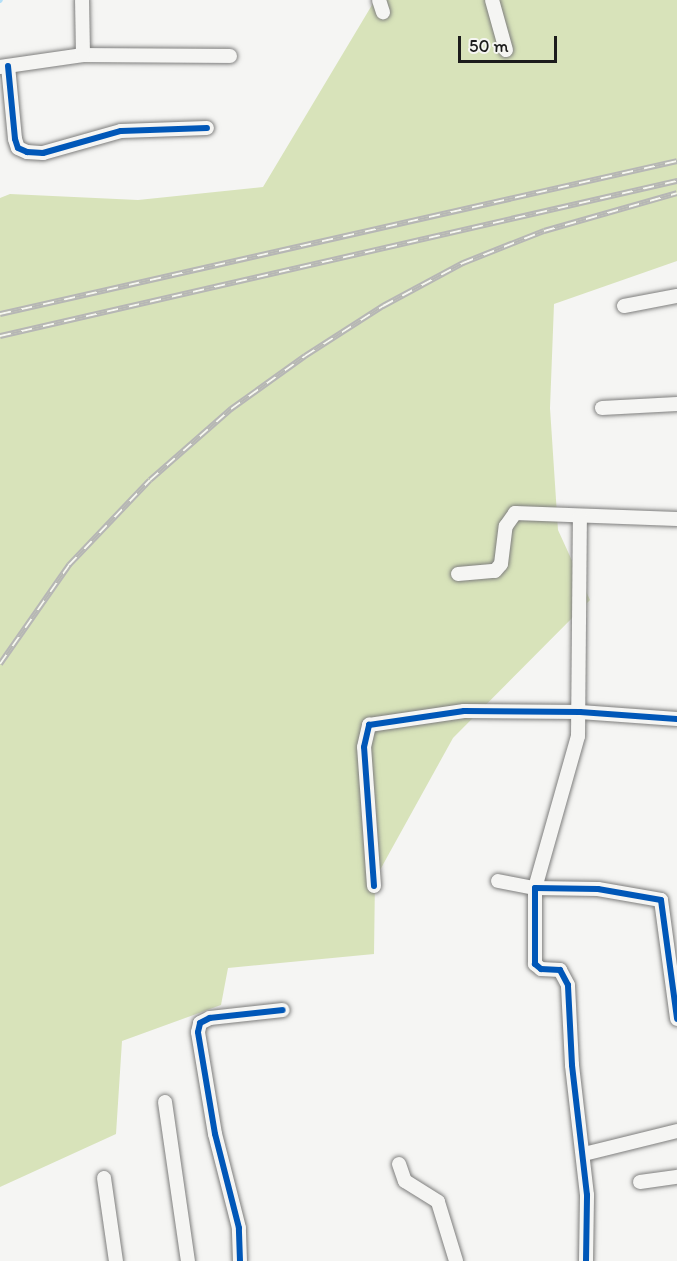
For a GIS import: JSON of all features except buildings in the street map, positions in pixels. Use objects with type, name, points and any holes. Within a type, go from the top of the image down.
[{"type":"street","points":[[82,0],[83,55]]},
{"type":"street","points":[[492,0],[506,50]]},
{"type":"street","points":[[207,128],[121,131],[43,153],[27,152],[18,147],[15,139],[4,66],[83,55],[230,56]]},
{"type":"street","points":[[624,306],[677,296]]},
{"type":"street","points":[[602,408],[677,404]]},
{"type":"street","points":[[458,574],[495,571],[501,564],[506,526],[515,513],[677,519]]},
{"type":"street","points":[[580,517],[580,712],[569,772],[536,888],[535,964],[541,969],[560,970],[568,985],[572,1065],[587,1194],[586,1261]]},
{"type":"street","points":[[374,886],[364,747],[369,725],[464,711],[580,712],[677,719]]},
{"type":"street","points":[[498,881],[536,888],[598,889],[661,900],[677,1019]]},
{"type":"street","points":[[240,1261],[239,1228],[215,1134],[198,1032],[200,1023],[210,1018],[283,1010]]},
{"type":"street","points":[[165,1102],[188,1261]]},
{"type":"street","points":[[584,1154],[677,1131]]},
{"type":"street","points":[[399,1164],[405,1181],[438,1203],[454,1255]]},
{"type":"street","points":[[639,1182],[677,1177]]},
{"type":"street","points":[[104,1178],[116,1261]]},
{"type":"green space","points":[[375,0],[677,0],[677,261],[554,304],[550,408],[558,530],[590,600],[453,738],[375,879],[374,954],[228,968],[221,1005],[122,1041],[116,1134],[0,1187],[0,198],[10,194],[138,200],[263,187]]},
{"type":"railway","points":[[0,314],[677,161]]},
{"type":"railway","points":[[0,336],[677,181]]},
{"type":"railway","points":[[0,664],[69,565],[150,480],[231,409],[305,356],[383,306],[463,263],[544,231],[677,193]]},
{"type":"cycle path","points":[[8,66],[15,139],[18,148],[27,152],[43,153],[121,131],[207,128]]},
{"type":"cycle path","points":[[374,886],[364,747],[369,725],[464,711],[580,712],[677,719]]},
{"type":"cycle path","points":[[586,1261],[587,1195],[572,1065],[568,985],[560,970],[541,969],[535,964],[535,888],[598,889],[661,900],[677,1019]]},
{"type":"cycle path","points":[[240,1261],[239,1228],[215,1134],[198,1032],[200,1023],[210,1018],[283,1010]]}]
